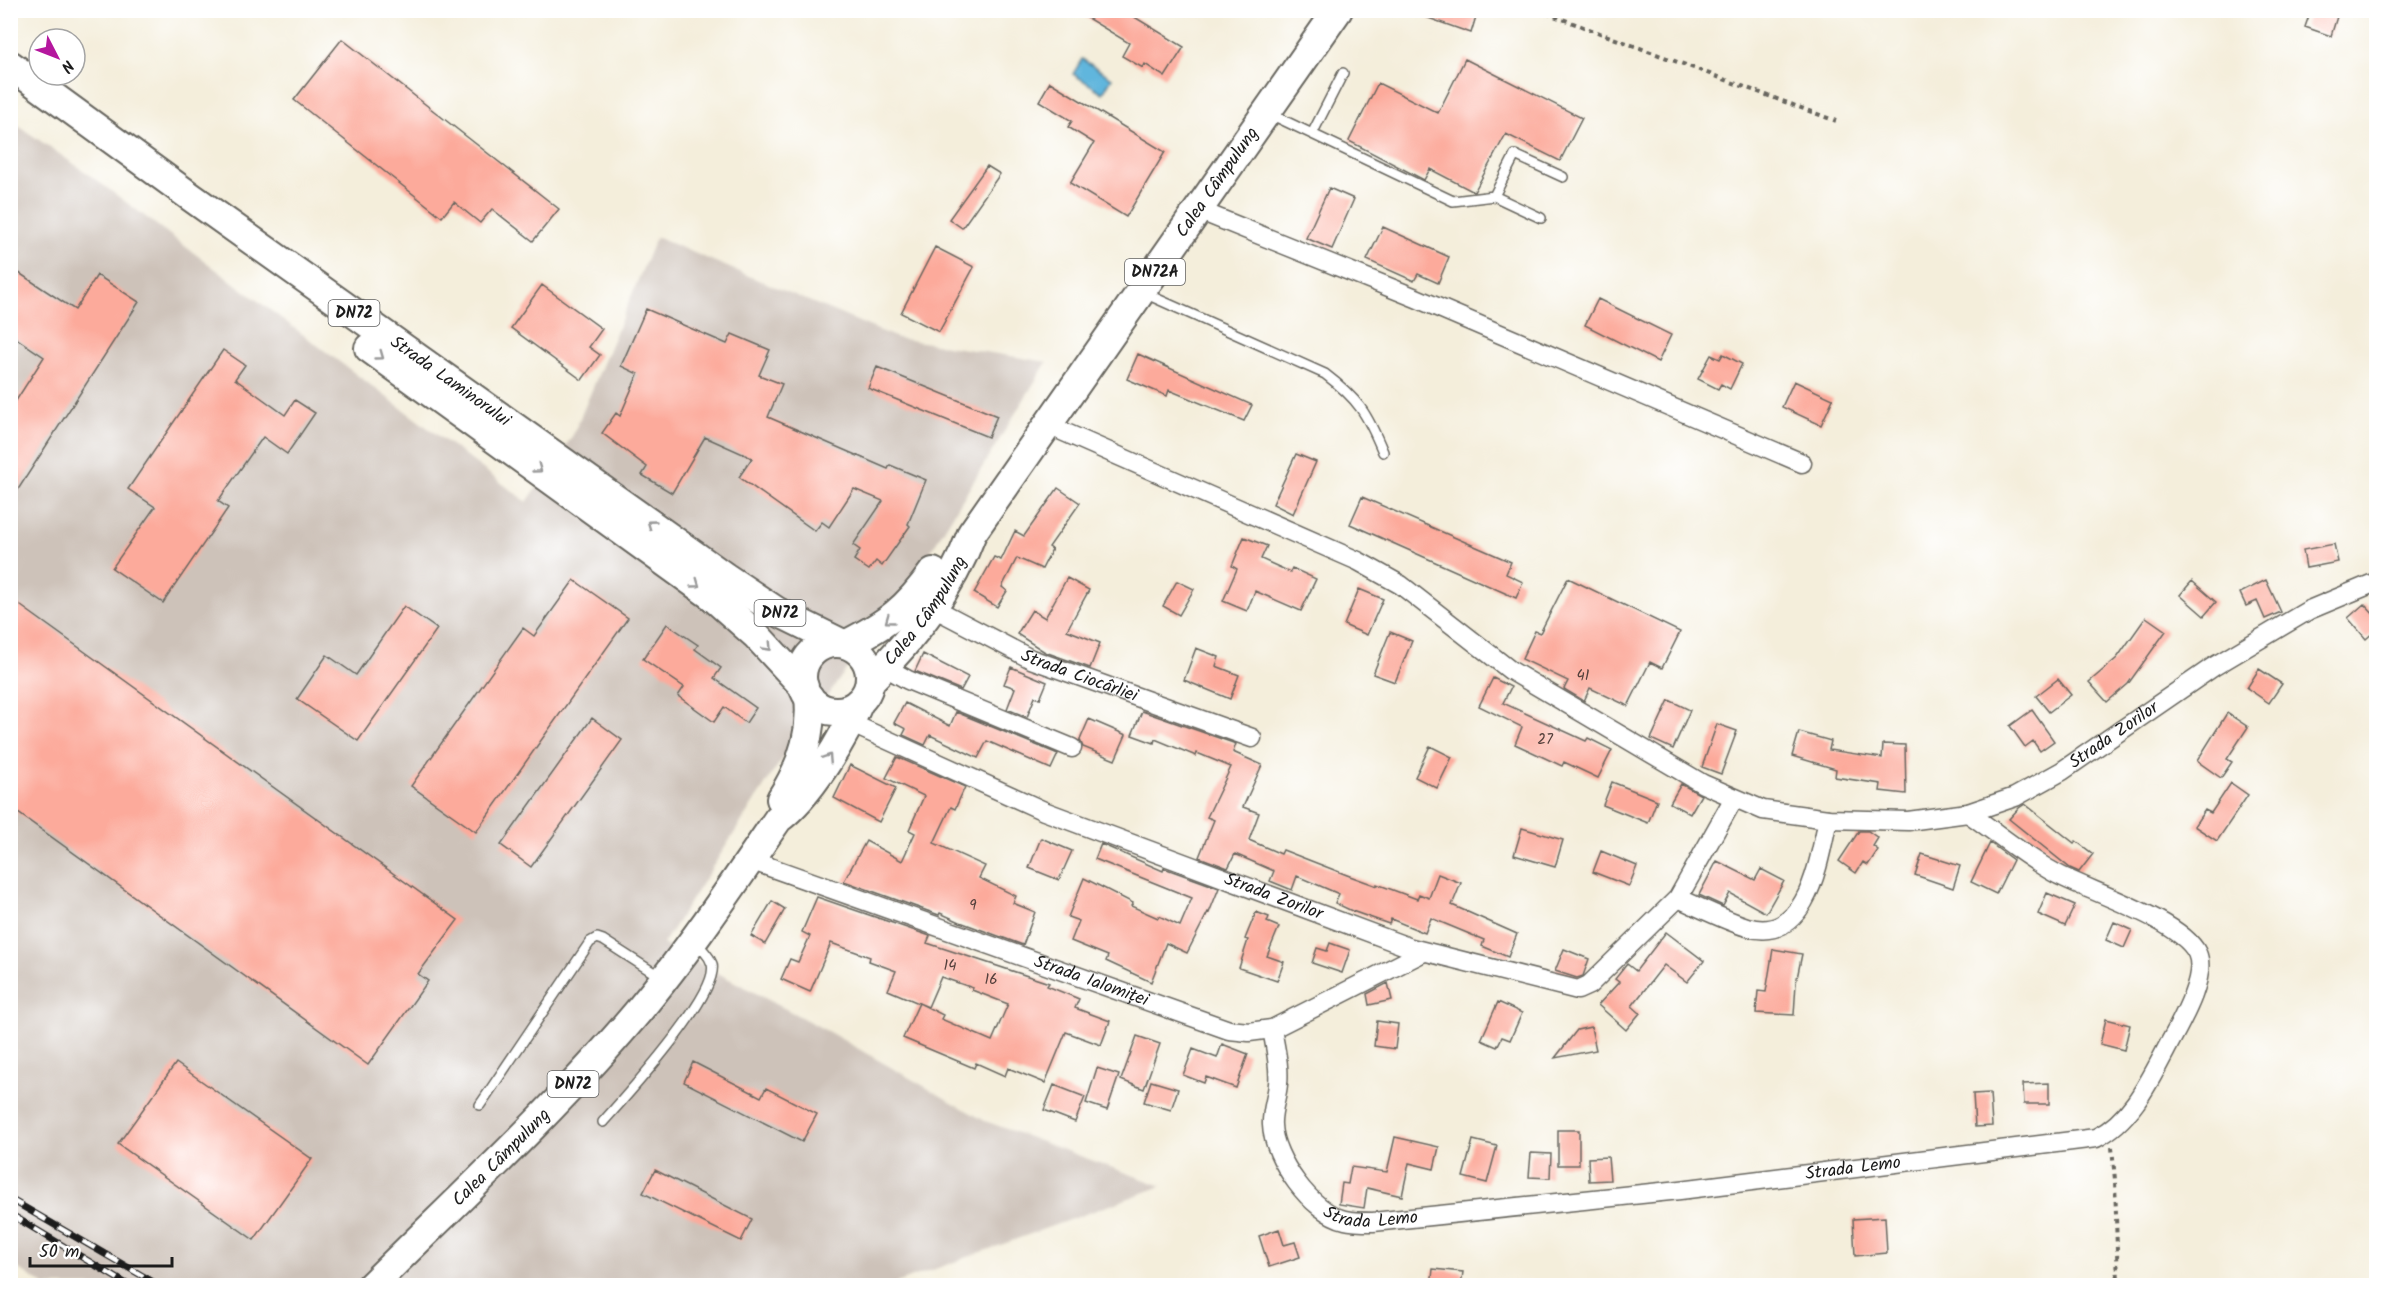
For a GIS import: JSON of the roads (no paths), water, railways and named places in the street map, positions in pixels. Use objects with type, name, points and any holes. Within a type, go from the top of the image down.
[{"type":"main road","name":"Calea Câmpulung","points":[[371,1286],[555,1103],[629,1022],[664,979],[778,819],[792,809],[816,776],[923,602],[961,562],[972,533],[1338,10]]},
{"type":"main road","name":"Strada Laminorului","points":[[10,65],[724,577],[776,611],[843,643]]},
{"type":"main road","name":"Strada Laminorului","points":[[10,85],[278,282],[687,577],[729,610],[763,643],[806,692]]},
{"type":"main road","name":"Calea Câmpulung","points":[[778,819],[780,801],[794,779],[810,729],[802,676],[809,655],[828,643],[843,643],[923,602]]},
{"type":"main road","name":"Calea Câmpulung","points":[[843,643],[863,655],[867,663],[866,693]]},
{"type":"main road","name":"DN72","points":[[806,692],[817,705],[827,710],[838,711],[849,708],[866,693]]},
{"type":"street","points":[[1198,210],[1416,298],[1802,463]]},
{"type":"street","name":"Strada Zorilor","points":[[1048,425],[1358,561],[1401,585],[1510,670],[1702,784],[1763,810],[1828,819],[1908,821],[1968,813],[2015,797],[2062,771],[2213,667],[2309,610],[2376,582]]},
{"type":"street","name":"Strada Ciocârliei","points":[[923,602],[1031,659],[1252,738]]},
{"type":"street","points":[[866,693],[909,680],[1072,748]]},
{"type":"street","name":"Strada Zorilor","points":[[866,693],[1044,811],[1424,952],[1578,990],[1589,985],[1678,898],[1734,798]]},
{"type":"street","name":"Strada Lemo","points":[[1272,1029],[1279,1082],[1272,1125],[1277,1150],[1290,1174],[1303,1190],[1321,1208],[1343,1220],[1372,1222],[1680,1190],[2096,1138],[2110,1131],[2127,1114],[2151,1078],[2192,998],[2200,969],[2196,953],[2183,936],[2158,921],[2054,872],[1968,813]]},
{"type":"street","points":[[1678,898],[1749,928],[1774,928],[1799,911],[1812,886],[1828,819]]},
{"type":"street","name":"Strada Ialomiței","points":[[750,860],[1229,1030],[1249,1032],[1272,1029],[1424,952]]},
{"type":"lane","points":[[1312,134],[1343,73]]},
{"type":"lane","points":[[1267,113],[1454,201],[1494,196],[1540,218]]},
{"type":"lane","points":[[1494,196],[1515,155],[1563,177]]},
{"type":"lane","points":[[1141,292],[1325,374],[1348,392],[1364,410],[1383,452]]},
{"type":"lane","points":[[480,1105],[590,942],[597,938],[603,940],[664,979]]},
{"type":"lane","points":[[603,1122],[663,1053],[690,1016],[712,977],[712,965],[707,954],[692,941]]},
{"type":"water","points":[[1082,59],[1112,78],[1103,93],[1073,74]]},
{"type":"railway","points":[[10,1199],[160,1286]]},
{"type":"railway","points":[[10,1214],[130,1286]]}]
